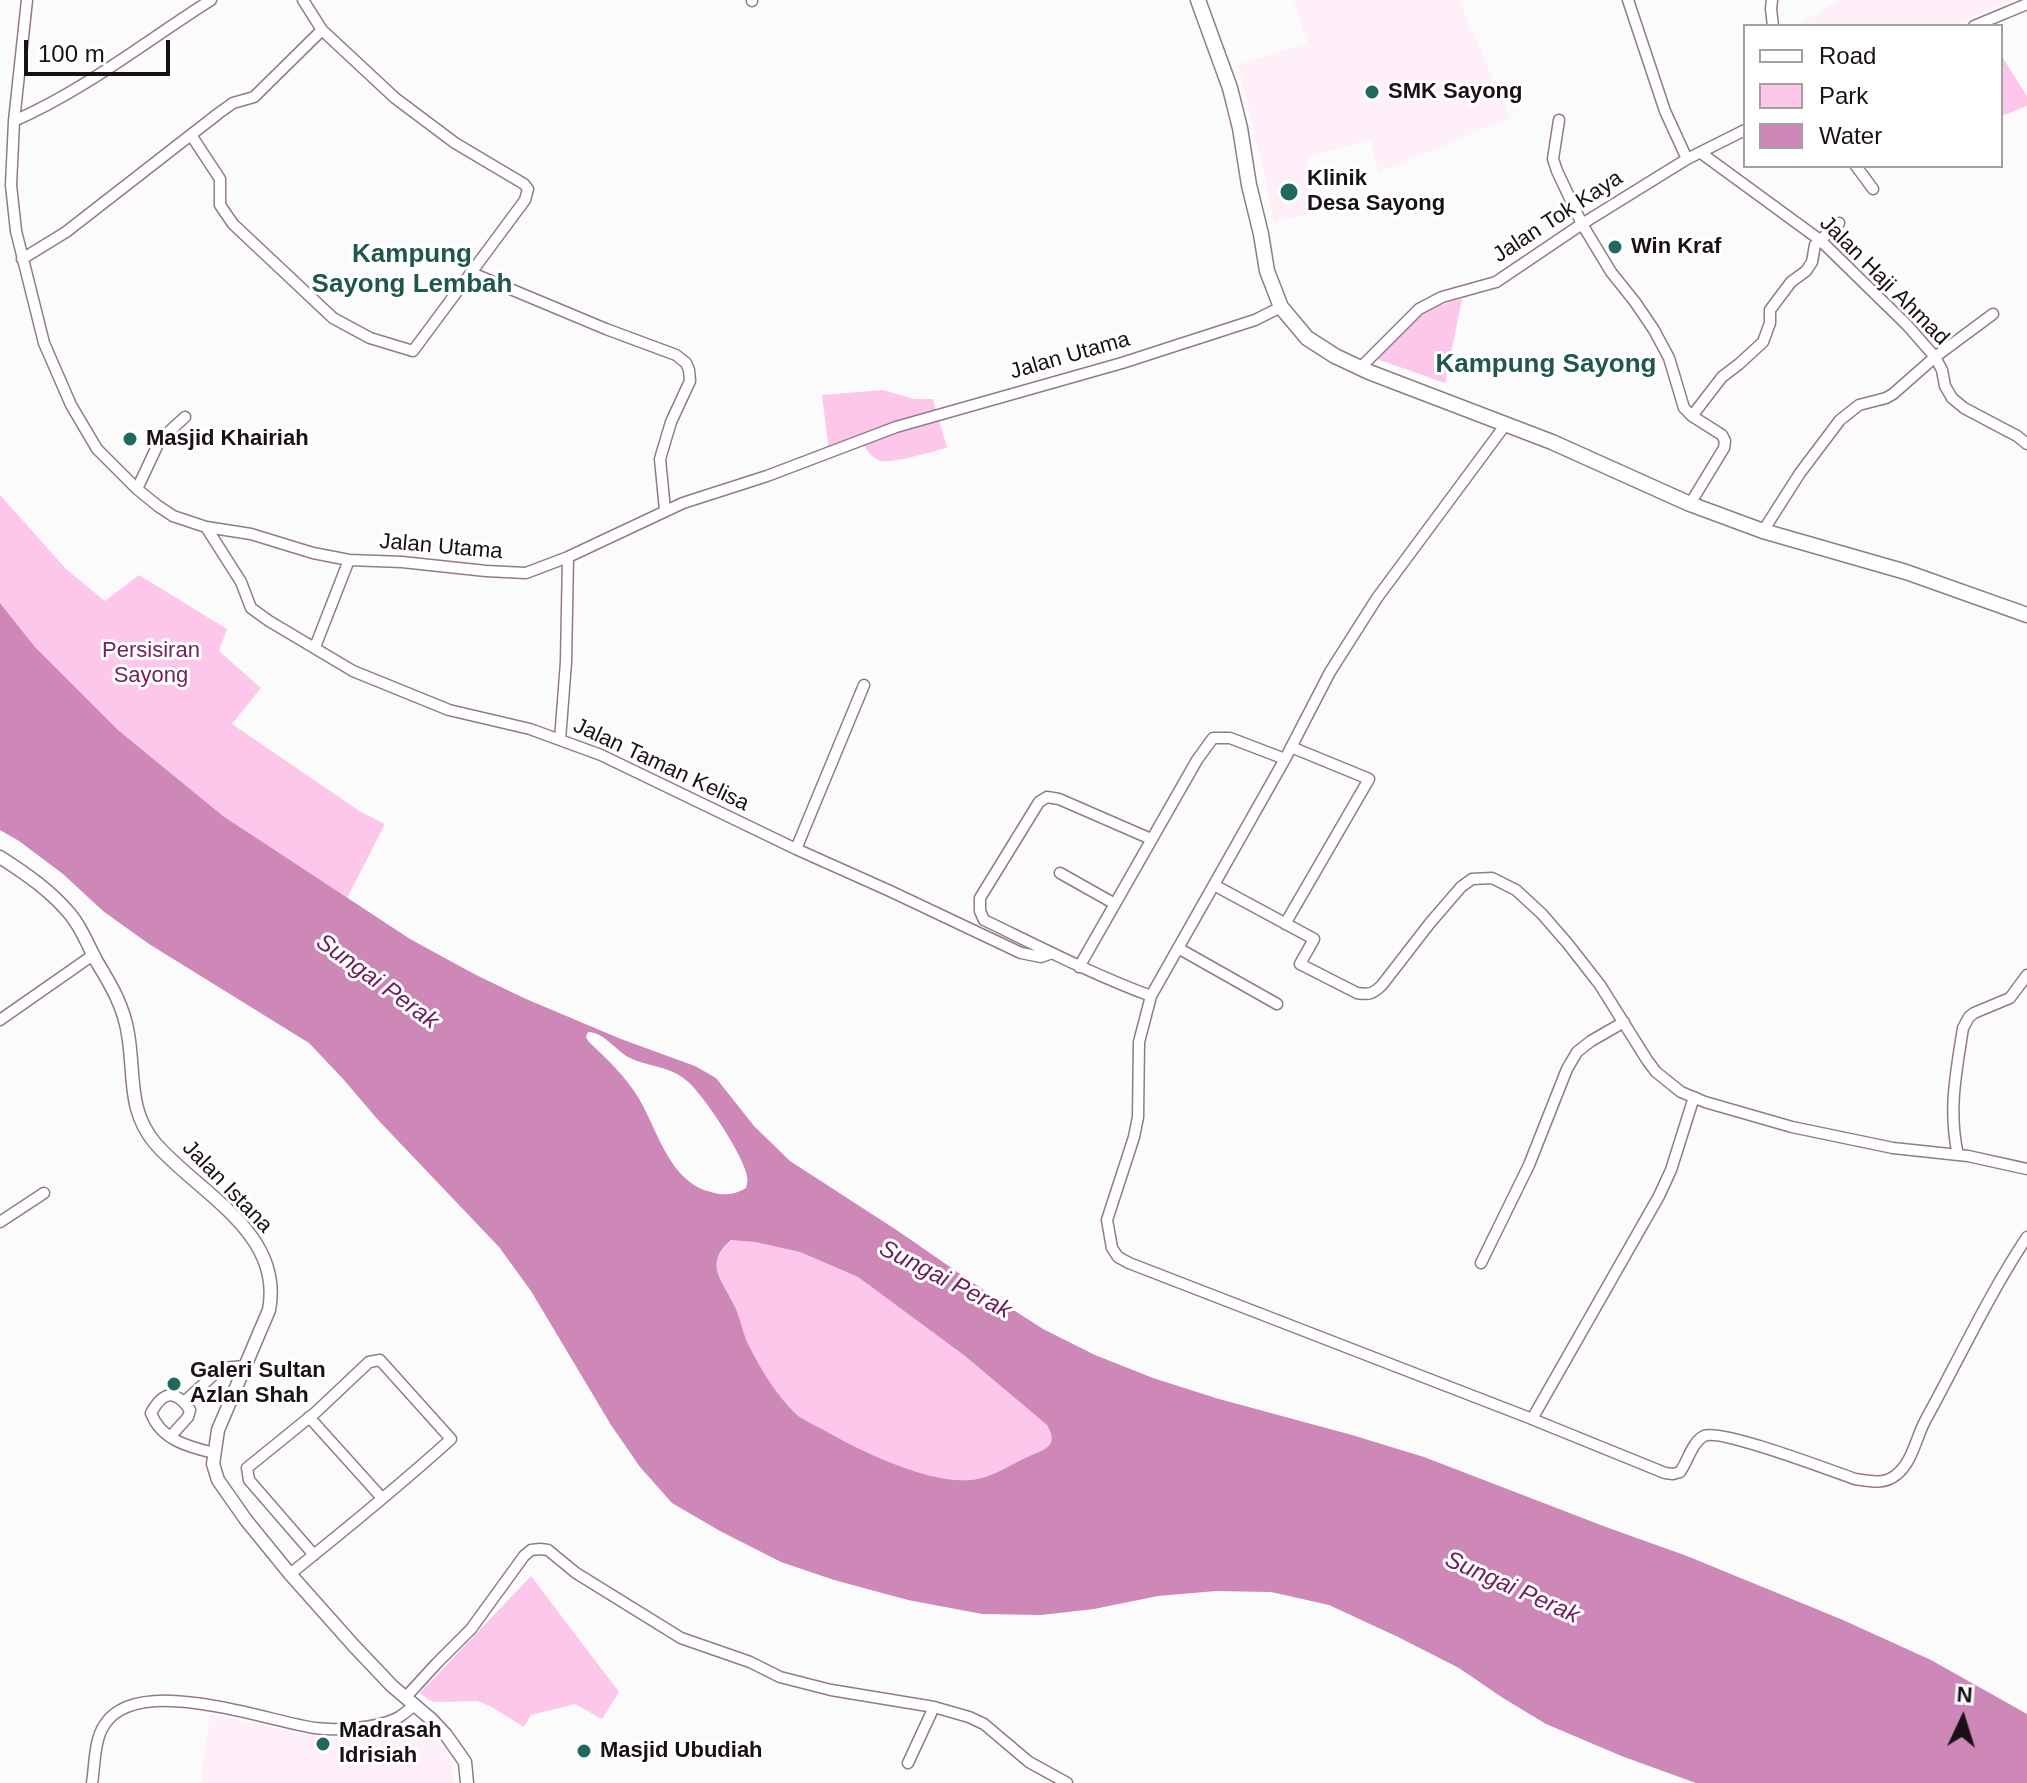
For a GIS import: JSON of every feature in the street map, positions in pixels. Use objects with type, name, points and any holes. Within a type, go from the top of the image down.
[{"type":"main road","points":[[1198,0],[1237,114],[1267,271],[1281,307],[1307,338],[1360,368],[1552,442],[1690,504],[1763,531],[1906,572],[2027,615]]},
{"type":"street","name":"Jalan Utama","points":[[27,0],[5,186],[44,343],[71,405],[97,449],[137,489],[173,516],[206,527],[251,534],[313,553],[349,560],[526,573],[568,557],[665,510],[767,476],[896,427],[1133,359],[1255,320],[1281,307]]},
{"type":"street","points":[[14,121],[76,88],[211,0]]},
{"type":"street","points":[[191,135],[220,179],[220,205],[233,224],[333,318],[370,338],[413,351],[525,200],[528,194],[526,186],[455,143],[407,107],[322,30],[303,0]]},
{"type":"street","points":[[1628,0],[1665,111],[1687,159]]},
{"type":"street","points":[[1772,0],[1773,24]]},
{"type":"street","points":[[1979,24],[2027,4]]},
{"type":"street","points":[[22,259],[78,223],[233,103],[254,97],[322,30]]},
{"type":"street","points":[[1559,120],[1553,159],[1582,224],[1611,272],[1654,330],[1669,358],[1684,408],[1722,435],[1725,441],[1724,448],[1690,504]]},
{"type":"street","name":"Jalan Tok Kaya","points":[[1360,368],[1419,309],[1442,297],[1496,282],[1687,159],[1743,131]]},
{"type":"street","name":"Jalan Haji Ahmad","points":[[1701,153],[1820,240],[1907,325],[1935,357],[1952,398],[2027,444]]},
{"type":"street","points":[[1857,168],[1873,189]]},
{"type":"street","points":[[1692,416],[1722,377],[1763,342],[1770,323],[1770,310],[1791,282],[1806,271],[1812,262],[1815,245],[1839,223]]},
{"type":"street","points":[[472,273],[676,355],[686,363],[690,381],[671,422],[660,459],[665,510]]},
{"type":"street","points":[[1763,531],[1800,473],[1840,420],[1859,405],[1893,394],[1935,357],[1993,314]]},
{"type":"street","points":[[137,489],[160,440],[185,417]]},
{"type":"street","points":[[1506,424],[1377,598],[1330,672],[1285,759],[1151,996],[1139,1042],[1138,1117],[1107,1220],[1112,1248],[1118,1257],[1176,1281],[1665,1473],[1680,1472],[1696,1442],[1710,1434],[1733,1438],[1855,1479],[1874,1482],[1895,1477],[1910,1456],[1929,1415],[2027,1237]]},
{"type":"street","name":"Jalan Taman Kelisa","points":[[206,527],[241,582],[251,608],[353,671],[449,710],[518,726],[601,755],[1021,953],[1041,957],[1052,953]]},
{"type":"street","points":[[560,740],[566,662],[568,557]]},
{"type":"street","points":[[315,647],[349,560]]},
{"type":"street","points":[[796,849],[864,685]]},
{"type":"street","points":[[1079,967],[1197,760],[1213,738],[1230,738],[1285,759]]},
{"type":"street","points":[[1285,924],[1369,779],[1291,747]]},
{"type":"street","points":[[1151,839],[1059,799],[1047,797],[1039,802],[980,898],[984,920],[1079,967],[1151,996]]},
{"type":"street","name":"Jalan Istana","points":[[0,857],[30,876],[70,914],[124,1013],[136,1111],[144,1126],[155,1143],[237,1219],[263,1254],[269,1269],[272,1296],[269,1310],[218,1430],[214,1453]]},
{"type":"street","points":[[1060,873],[1115,904]]},
{"type":"street","points":[[1214,885],[1314,939],[1300,964],[1367,995],[1382,985],[1461,887],[1472,879],[1492,878],[1516,890],[1568,944],[1600,985],[1656,1072],[1668,1083],[1705,1102],[1792,1127],[1893,1148],[1958,1155],[2027,1169]]},
{"type":"street","points":[[1178,948],[1277,1004]]},
{"type":"street","points":[[0,1020],[93,955]]},
{"type":"street","points":[[1958,1155],[1952,1102],[1963,1028],[1974,1013],[2010,998],[2027,975]]},
{"type":"street","points":[[1481,1263],[1529,1165],[1567,1069],[1577,1052],[1624,1022]]},
{"type":"street","points":[[1532,1419],[1659,1196],[1671,1170],[1694,1097]]},
{"type":"street","points":[[0,1222],[44,1193]]},
{"type":"street","points":[[290,1574],[314,1555],[413,1473],[451,1439],[380,1360],[369,1362],[247,1468],[249,1480],[314,1555]]},
{"type":"street","points":[[184,1402],[221,1368],[245,1366]]},
{"type":"street","points":[[170,1437],[188,1417],[190,1410],[174,1395],[166,1396],[155,1406],[151,1413],[154,1421],[170,1437],[179,1444],[214,1453],[213,1464],[218,1480],[246,1520],[354,1646],[409,1702],[431,1719],[458,1750],[465,1762],[467,1783]]},
{"type":"street","points":[[309,1417],[382,1498]]},
{"type":"street","points":[[92,1783],[99,1735],[104,1724],[113,1714],[135,1703],[187,1701],[318,1728],[380,1724],[400,1717],[437,1663],[471,1629],[524,1556],[531,1550],[540,1549],[548,1550],[576,1573],[681,1638],[780,1677],[831,1690],[955,1712],[984,1724],[1029,1762],[1067,1783]]},
{"type":"street","points":[[908,1763],[934,1707]]},
{"type":"shaded area","name":"SMK Sayong","points":[[1294,0],[1459,0],[1510,118],[1379,172],[1370,139],[1307,158],[1311,213],[1274,223],[1238,65],[1307,43]]},
{"type":"shaded area","points":[[1840,0],[2012,0],[1957,24],[1799,24]]},
{"type":"shaded area","name":"Madrasah Idrisiah","points":[[210,1714],[331,1740],[414,1724],[433,1736],[444,1749],[452,1764],[453,1783],[204,1783],[201,1780]]},
{"type":"green space","points":[[2003,58],[2027,96],[2027,106],[2003,115]]},
{"type":"green space","points":[[1462,299],[1445,383],[1377,359],[1424,314]]},
{"type":"green space","points":[[883,390],[914,399],[933,399],[947,448],[886,461],[872,456],[863,442],[829,452],[822,395]]},
{"type":"green space","name":"Persisiran Sayong","points":[[0,495],[66,569],[105,601],[139,575],[227,629],[219,651],[261,688],[232,724],[361,812],[385,824],[347,898],[223,816],[118,730],[35,647],[0,603]]},
{"type":"green space","points":[[732,1240],[800,1252],[858,1277],[965,1356],[1047,1425],[1050,1445],[991,1475],[959,1480],[939,1478],[918,1473],[855,1447],[802,1418],[763,1372],[720,1278],[719,1257]]},
{"type":"green space","points":[[531,1576],[619,1692],[602,1719],[575,1704],[531,1715],[524,1727],[477,1701],[435,1702],[420,1693]]},
{"type":"water","name":"Sungai Perak","points":[[0,603],[35,647],[118,730],[223,816],[410,939],[476,975],[621,1039],[695,1066],[716,1078],[754,1126],[790,1161],[1043,1329],[1095,1355],[1153,1378],[1424,1457],[1687,1556],[1931,1660],[2027,1714],[2027,1783],[1696,1783],[1546,1724],[1459,1668],[1329,1605],[1271,1592],[1216,1591],[1158,1596],[1094,1609],[1041,1615],[982,1614],[908,1600],[781,1562],[672,1503],[640,1467],[611,1425],[531,1291],[499,1247],[309,1043],[149,944],[103,911],[63,874],[0,830]],"holes":[[[588,1032],[605,1039],[630,1058],[674,1072],[687,1081],[731,1141],[744,1167],[746,1188],[720,1194],[685,1178],[666,1153],[633,1089],[589,1042],[586,1037]],[[731,1240],[800,1252],[858,1277],[965,1356],[1047,1425],[1050,1444],[991,1475],[977,1479],[940,1478],[897,1465],[802,1418],[763,1372],[717,1271],[718,1256]]]},
{"type":"place","name":"SMK Sayong","points":[[1372,92]]},
{"type":"place","name":"Klinik Desa Sayong","points":[[1289,192]]},
{"type":"place","name":"Win Kraf","points":[[1615,247]]},
{"type":"place","name":"Masjid Khairiah","points":[[130,439]]},
{"type":"place","name":"Galeri Sultan Azlan Shah","points":[[174,1384]]},
{"type":"place","name":"Madrasah Idrisiah","points":[[323,1744]]},
{"type":"place","name":"Masjid Ubudiah","points":[[584,1751]]},
{"type":"district","name":"Kampung Sayong Lembah","points":[[412,270]]},
{"type":"district","name":"Kampung Sayong","points":[[1546,365]]}]
